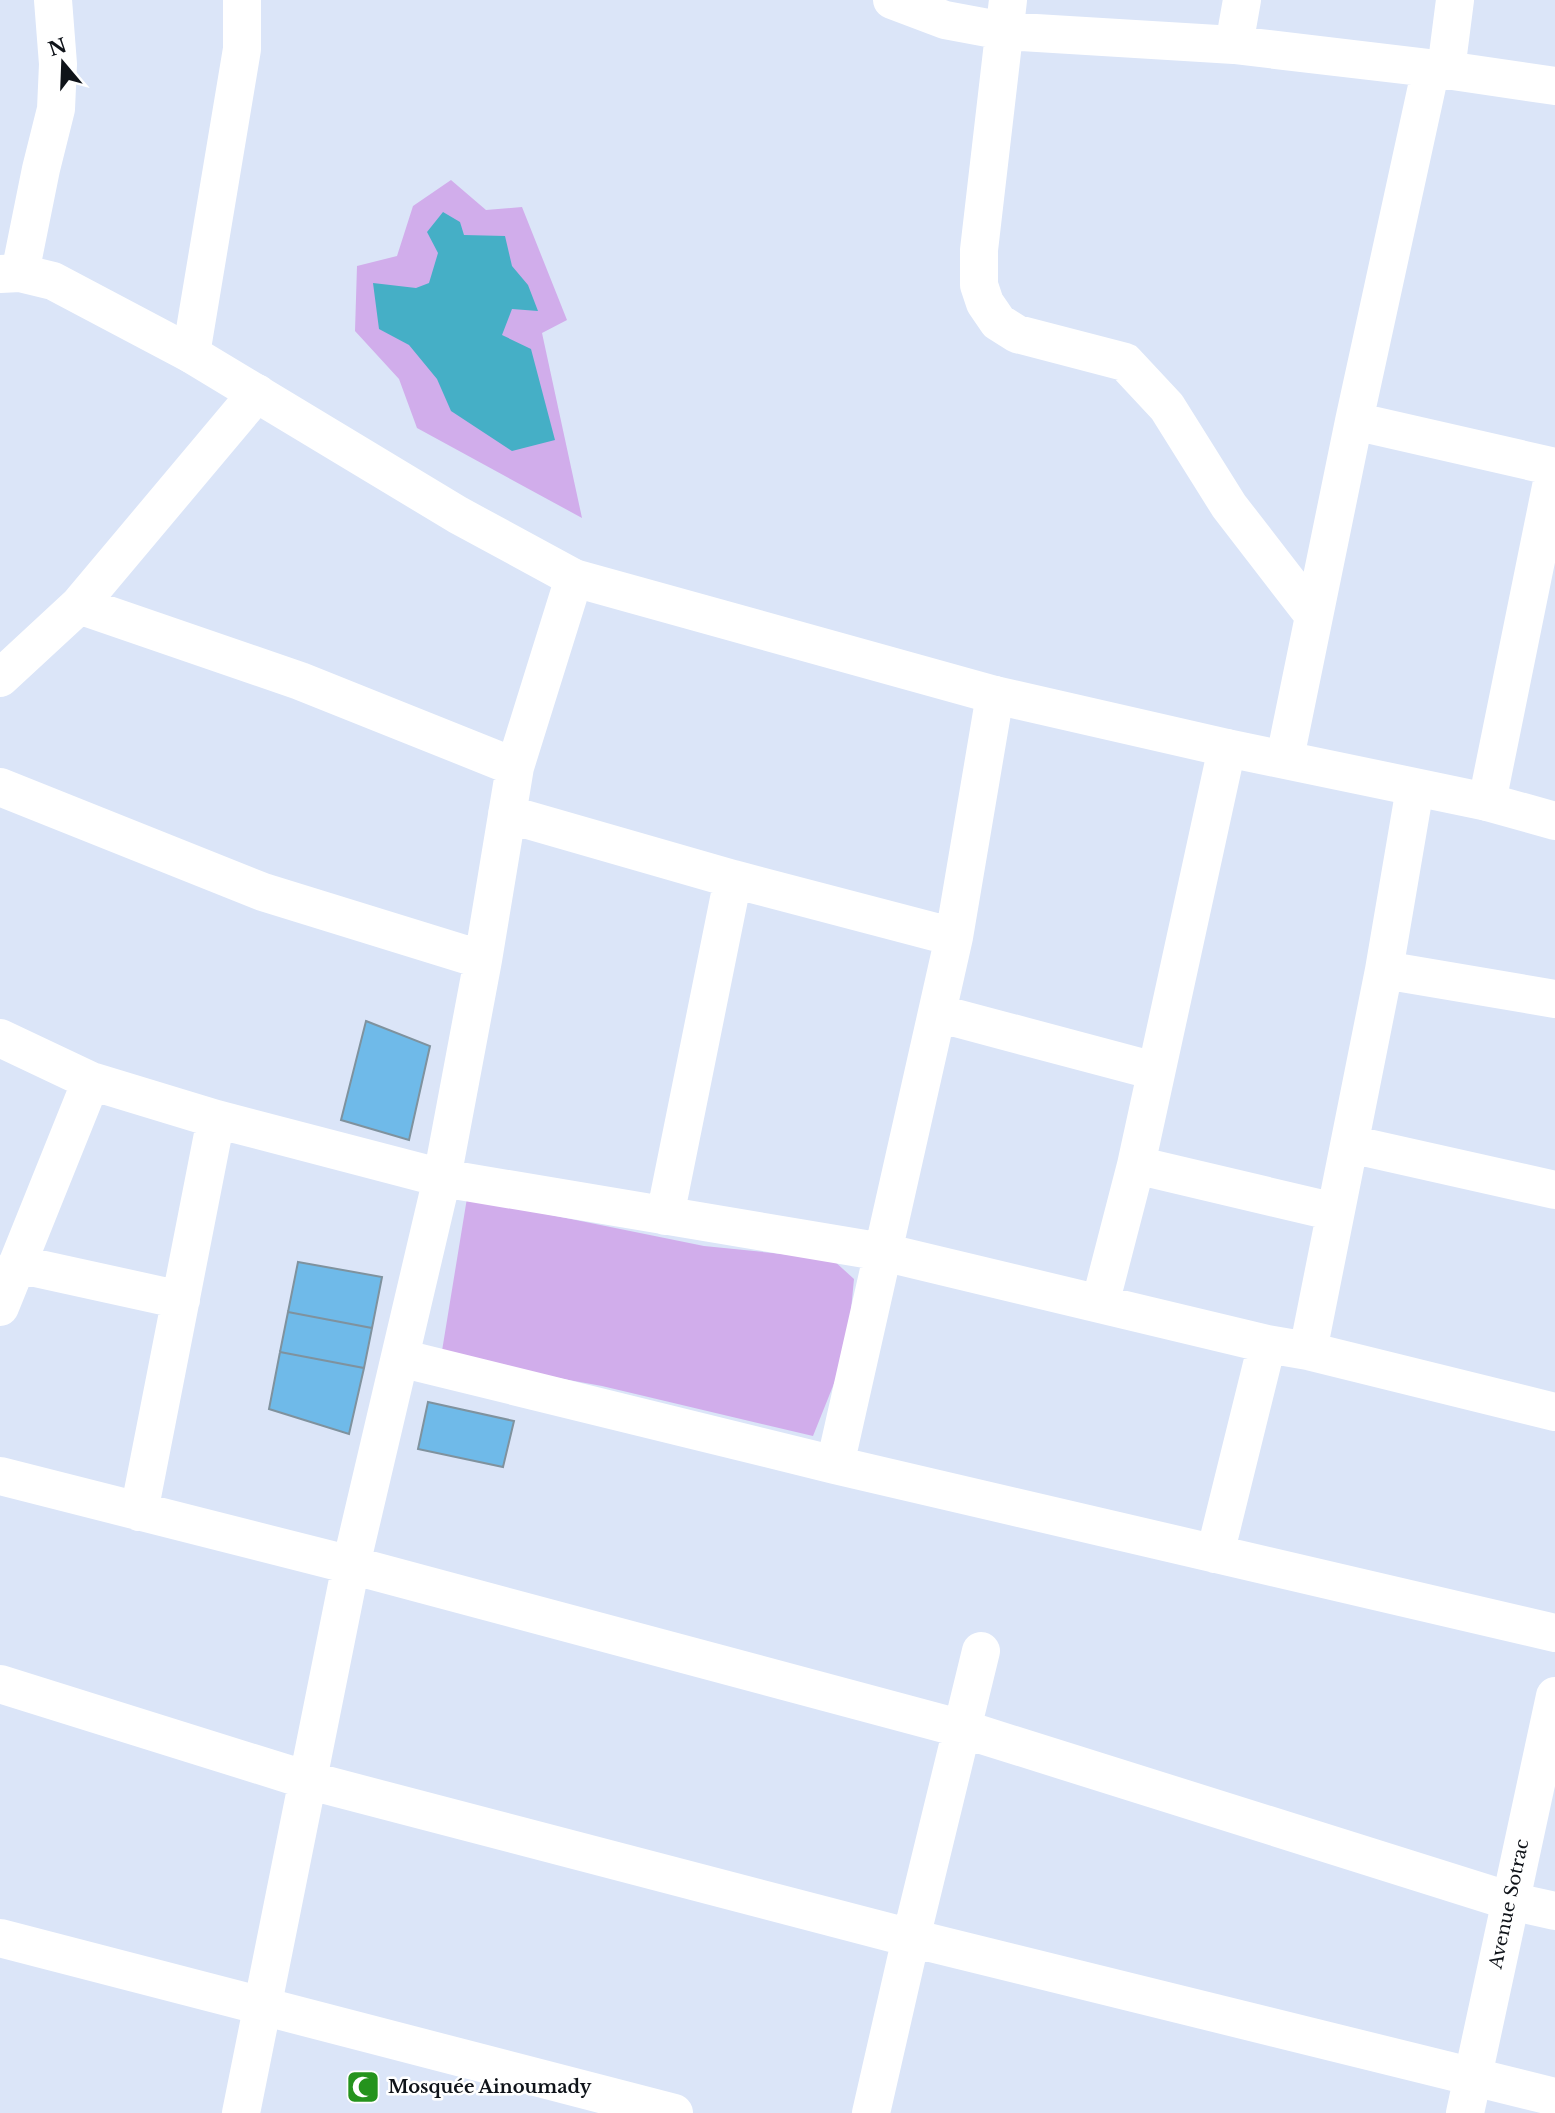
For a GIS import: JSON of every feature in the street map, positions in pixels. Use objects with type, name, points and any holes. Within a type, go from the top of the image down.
[{"type":"street","points":[[53,0],[58,65],[56,109],[10,273],[53,281],[191,354],[458,515],[573,578],[995,695],[1487,802],[1555,821]]},
{"type":"street","points":[[191,354],[242,49],[242,0]]},
{"type":"street","points":[[892,0],[945,20],[1006,15],[1555,86]]},
{"type":"street","points":[[1234,45],[1242,0]]},
{"type":"street","points":[[1285,758],[1354,421],[1455,0]]},
{"type":"street","points":[[1006,15],[979,250],[979,285],[985,303],[999,322],[1017,334],[1125,362],[1167,407],[1229,506],[1314,616]]},
{"type":"street","points":[[0,678],[79,606],[257,393]]},
{"type":"street","points":[[1354,421],[1555,467],[1487,802]]},
{"type":"street","points":[[241,2113],[351,1565],[442,1178],[483,960],[514,767],[573,578]]},
{"type":"street","points":[[79,606],[300,681],[514,767]]},
{"type":"street","points":[[835,1465],[954,937],[995,695]]},
{"type":"street","points":[[1100,1304],[1136,1165],[1227,747]]},
{"type":"street","points":[[0,787],[263,892],[483,960]]},
{"type":"street","points":[[1308,1351],[1384,970],[1415,788]]},
{"type":"street","points":[[508,814],[733,879],[954,937]]},
{"type":"street","points":[[665,1216],[733,879]]},
{"type":"street","points":[[1384,970],[1555,999]]},
{"type":"street","points":[[937,1013],[1155,1071]]},
{"type":"street","points":[[0,1038],[91,1081],[216,1119],[442,1178],[883,1252],[1267,1344],[1308,1351],[1555,1412]]},
{"type":"street","points":[[0,1307],[91,1081]]},
{"type":"street","points":[[139,1512],[216,1119]]},
{"type":"street","points":[[1350,1144],[1555,1190]]},
{"type":"street","points":[[1136,1165],[1335,1212]]},
{"type":"street","points":[[17,1264],[181,1300]]},
{"type":"street","points":[[1215,1554],[1267,1344]]},
{"type":"street","points":[[400,1358],[835,1465],[1555,1633]]},
{"type":"street","points":[[0,1476],[351,1565],[963,1728],[1510,1902],[1555,1911]]},
{"type":"street","points":[[871,2113],[981,1651]]},
{"type":"street","points":[[0,1684],[307,1780],[911,1938],[1555,2097]]},
{"type":"street","name":"Avenue Sotrac","points":[[1465,2113],[1555,1696]]},
{"type":"street","points":[[0,1938],[674,2113]]},
{"type":"shaded area","points":[[451,180],[486,210],[522,207],[567,320],[542,333],[582,518],[417,428],[399,379],[355,331],[357,266],[397,256],[413,206]]},
{"type":"shaded area","points":[[467,1198],[704,1246],[832,1259],[854,1279],[847,1351],[813,1436],[602,1386],[441,1357]]},
{"type":"water","points":[[443,212],[460,222],[464,235],[505,236],[512,266],[528,285],[538,311],[512,309],[502,335],[531,349],[555,440],[512,451],[451,411],[437,379],[409,345],[379,329],[373,283],[416,288],[429,283],[438,253],[427,232]]},
{"type":"building","points":[[366,1021],[430,1046],[409,1140],[341,1120]]},
{"type":"building","points":[[298,1262],[382,1277],[372,1328],[288,1312]]},
{"type":"building","points":[[288,1312],[372,1328],[364,1368],[280,1352]]},
{"type":"building","points":[[280,1352],[364,1368],[349,1434],[269,1409]]},
{"type":"building","points":[[428,1402],[514,1421],[503,1467],[418,1449]]},
{"type":"place","name":"Mosquée Ainoumady","points":[[363,2087]]}]
